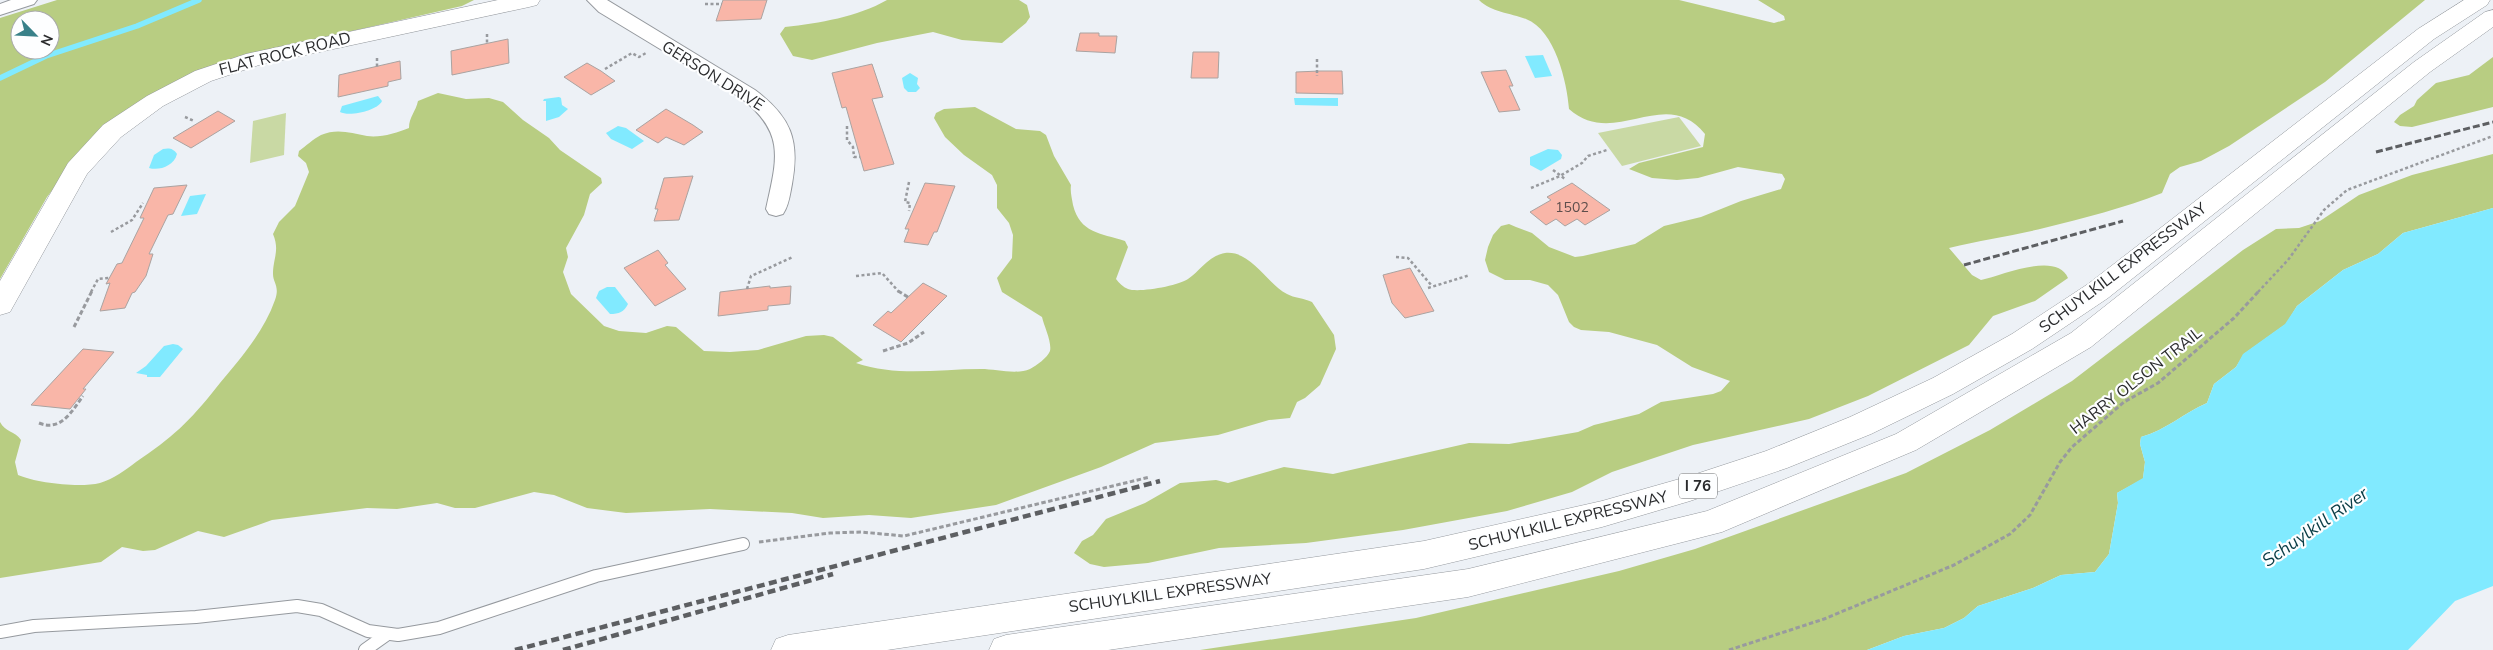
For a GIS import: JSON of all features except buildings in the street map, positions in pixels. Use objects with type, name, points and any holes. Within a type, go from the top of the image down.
[{"type":"main road","name":"FLAT ROCK ROAD","points":[[0,305],[77,169],[112,131],[163,96],[203,76],[254,59],[529,0]]},
{"type":"main road","name":"SCHUYLKILL EXPRESSWAY","points":[[788,650],[1241,583],[1473,545],[1560,526],[1665,497],[1781,458],[1882,416],[1942,387],[2050,325],[2098,291],[2418,40],[2479,0]]},
{"type":"main road","name":"SCHUYLKILL EXPRESSWAY","points":[[1006,650],[1468,583],[1712,523],[1906,442],[2081,340],[2422,67],[2493,17]]},
{"type":"street","points":[[0,10],[28,0]]},
{"type":"street","name":"GERSON DRIVE","points":[[596,0],[604,8],[662,44],[759,101],[779,123],[784,137],[786,152],[776,209]]},
{"type":"lane","points":[[0,632],[34,626],[196,617],[297,606],[321,610],[368,631],[386,635],[418,633],[439,628],[596,576],[743,544]]},
{"type":"lane","points":[[365,650],[386,635]]},
{"type":"path","points":[[705,4],[722,4]]},
{"type":"path","points":[[487,34],[487,43]]},
{"type":"path","points":[[605,69],[632,53],[639,57],[662,44]]},
{"type":"path","points":[[377,58],[377,66]]},
{"type":"path","points":[[1317,59],[1318,76]]},
{"type":"path","points":[[185,117],[194,122]]},
{"type":"path","points":[[847,126],[847,140],[851,143],[855,152],[854,157],[860,157]]},
{"type":"path","name":"HARRY OLSON TRAIL","points":[[1729,650],[1833,615],[1954,565],[2010,534],[2030,515],[2060,462],[2072,447],[2124,402],[2158,384],[2234,318],[2288,260],[2335,199],[2347,190],[2493,136]]},
{"type":"path","points":[[1531,188],[1560,176],[1582,163],[1588,156],[1607,150]]},
{"type":"path","points":[[1553,170],[1565,180]]},
{"type":"path","points":[[908,211],[910,203],[906,202],[909,182]]},
{"type":"path","points":[[111,232],[132,220],[141,203],[143,203]]},
{"type":"path","points":[[1396,256],[1408,258],[1430,287],[1470,275]]},
{"type":"path","points":[[748,288],[751,276],[793,257]]},
{"type":"path","points":[[856,276],[882,273],[900,292],[908,297]]},
{"type":"path","points":[[74,327],[98,279],[109,278]]},
{"type":"path","points":[[883,351],[908,343],[924,332]]},
{"type":"path","points":[[39,422],[50,427],[58,425],[84,396]]},
{"type":"path","points":[[743,544],[830,533],[861,532],[904,536],[1150,477]]},
{"type":"green space","points":[[57,0],[474,0],[462,6],[239,57],[95,135],[47,197],[0,279],[0,18],[10,15],[10,60],[60,60],[60,10],[25,10]]},
{"type":"green space","points":[[887,0],[1019,0],[1027,5],[1030,17],[1026,23],[1002,43],[962,40],[933,32],[877,43],[812,60],[793,56],[780,34],[785,27],[851,15]]},
{"type":"green space","points":[[1479,0],[1679,0],[1774,23],[1785,20],[1784,16],[1758,0],[2425,0],[2325,82],[2229,146],[2201,161],[2180,167],[2170,174],[2162,193],[2119,208],[2032,231],[1949,248],[1972,275],[1981,280],[2041,265],[2053,266],[2062,270],[2068,278],[2035,301],[1993,316],[1969,345],[1868,396],[1809,419],[1693,445],[1612,472],[1572,492],[1507,511],[1403,530],[1306,543],[1219,548],[1148,563],[1104,567],[1090,564],[1074,553],[1082,541],[1093,535],[1106,519],[1145,503],[1180,483],[1216,480],[1228,483],[1284,467],[1333,474],[1469,443],[1509,444],[1578,432],[1594,425],[1639,414],[1661,402],[1713,394],[1721,391],[1730,381],[1692,367],[1657,345],[1609,332],[1581,330],[1574,327],[1569,322],[1558,295],[1548,285],[1530,280],[1505,280],[1489,272],[1485,260],[1488,247],[1493,235],[1501,226],[1509,224],[1532,233],[1549,247],[1575,257],[1635,244],[1664,226],[1701,217],[1741,201],[1781,189],[1785,179],[1782,174],[1738,167],[1698,178],[1677,180],[1652,178],[1629,169],[1639,163],[1703,147],[1705,134],[1690,120],[1673,115],[1657,115],[1622,122],[1604,123],[1586,120],[1569,109],[1566,85],[1558,58],[1545,34],[1526,19],[1495,10]]},
{"type":"green space","points":[[2493,57],[2493,107],[2412,127],[2400,126],[2394,122],[2400,115],[2414,106],[2417,100],[2436,83],[2469,75]]},
{"type":"green space","points":[[438,93],[466,99],[489,98],[503,102],[523,120],[549,138],[560,150],[601,178],[602,183],[590,194],[584,215],[566,248],[568,257],[563,272],[571,294],[604,326],[619,331],[646,333],[667,326],[676,327],[704,351],[730,352],[758,350],[806,336],[824,335],[833,337],[863,360],[856,363],[887,370],[981,369],[1012,372],[1032,368],[1049,353],[1050,343],[1042,317],[1002,292],[997,278],[1012,258],[1013,235],[1009,223],[997,208],[997,185],[992,175],[964,155],[945,137],[934,118],[936,113],[944,109],[975,107],[1016,129],[1040,131],[1046,135],[1054,156],[1071,185],[1073,205],[1081,221],[1092,230],[1125,241],[1128,247],[1116,279],[1124,287],[1140,290],[1183,282],[1214,257],[1225,253],[1234,253],[1251,262],[1287,294],[1312,302],[1334,335],[1336,349],[1320,385],[1305,398],[1297,402],[1290,418],[1269,420],[1218,435],[1155,443],[1101,467],[996,505],[911,518],[869,515],[823,518],[792,513],[710,509],[626,513],[587,508],[554,495],[534,492],[475,508],[455,508],[437,503],[397,509],[367,508],[272,520],[224,537],[198,531],[155,550],[143,551],[122,547],[101,562],[0,578],[0,422],[21,440],[15,462],[18,475],[47,482],[70,485],[100,483],[119,474],[160,445],[189,420],[207,400],[250,346],[270,312],[277,291],[273,277],[276,245],[273,234],[279,222],[295,206],[309,172],[306,163],[298,156],[299,151],[315,138],[327,133],[344,132],[377,136],[409,128],[418,101]]},
{"type":"green space","points":[[286,113],[284,155],[250,163],[253,121]]},
{"type":"green space","points":[[1679,117],[1701,146],[1622,166],[1598,133]]},
{"type":"green space","points":[[2493,154],[2493,208],[2403,233],[2378,254],[2343,270],[2297,306],[2286,324],[2244,354],[2236,367],[2214,384],[2207,403],[2159,430],[2141,437],[2140,444],[2145,462],[2143,479],[2117,493],[2118,503],[2109,554],[2095,572],[2061,575],[2033,588],[1978,606],[1964,618],[1944,628],[1904,636],[1867,650],[1200,650],[1416,618],[1619,571],[1695,549],[1906,473],[1990,430],[2072,381],[2243,250],[2276,229],[2299,228],[2320,221],[2359,195],[2412,175]]},
{"type":"water","points":[[1543,55],[1552,76],[1535,78],[1525,56]]},
{"type":"water","points":[[910,73],[918,78],[917,84],[920,88],[916,92],[908,92],[904,88],[902,78]]},
{"type":"water","points":[[378,96],[382,101],[375,108],[350,114],[340,112],[342,106]]},
{"type":"water","points":[[561,98],[562,105],[568,109],[559,117],[546,121],[546,101],[543,101],[544,99]]},
{"type":"water","points":[[1294,98],[1338,98],[1338,106],[1295,105]]},
{"type":"water","points":[[618,126],[626,128],[644,141],[632,149],[611,139],[606,133]]},
{"type":"water","points":[[163,149],[171,149],[177,154],[173,162],[166,167],[149,168],[154,155]]},
{"type":"water","points":[[1548,149],[1558,150],[1562,155],[1561,159],[1541,171],[1530,165],[1530,157]]},
{"type":"water","points":[[206,194],[197,214],[181,216],[190,196]]},
{"type":"water","name":"Schuylkill River","points":[[2493,208],[2493,586],[2455,601],[2408,650],[1867,650],[1904,636],[1944,628],[1964,618],[1978,606],[2033,588],[2061,575],[2095,572],[2109,554],[2118,503],[2117,493],[2143,478],[2145,462],[2140,444],[2141,437],[2159,430],[2207,403],[2214,384],[2236,367],[2243,354],[2285,324],[2297,306],[2343,270],[2378,254],[2403,233]]},
{"type":"water","points":[[607,287],[615,287],[628,304],[621,312],[610,314],[596,298],[599,291]]},
{"type":"water","points":[[173,344],[183,349],[160,377],[147,377],[147,375],[136,373],[146,366],[164,346]]},
{"type":"waterway","points":[[0,78],[46,56],[137,26],[199,0]]},
{"type":"railway","points":[[2376,152],[2493,122]]},
{"type":"railway","points":[[1964,265],[2123,221]]},
{"type":"railway","points":[[515,650],[1160,481]]},
{"type":"railway","points":[[563,650],[833,574]]}]
